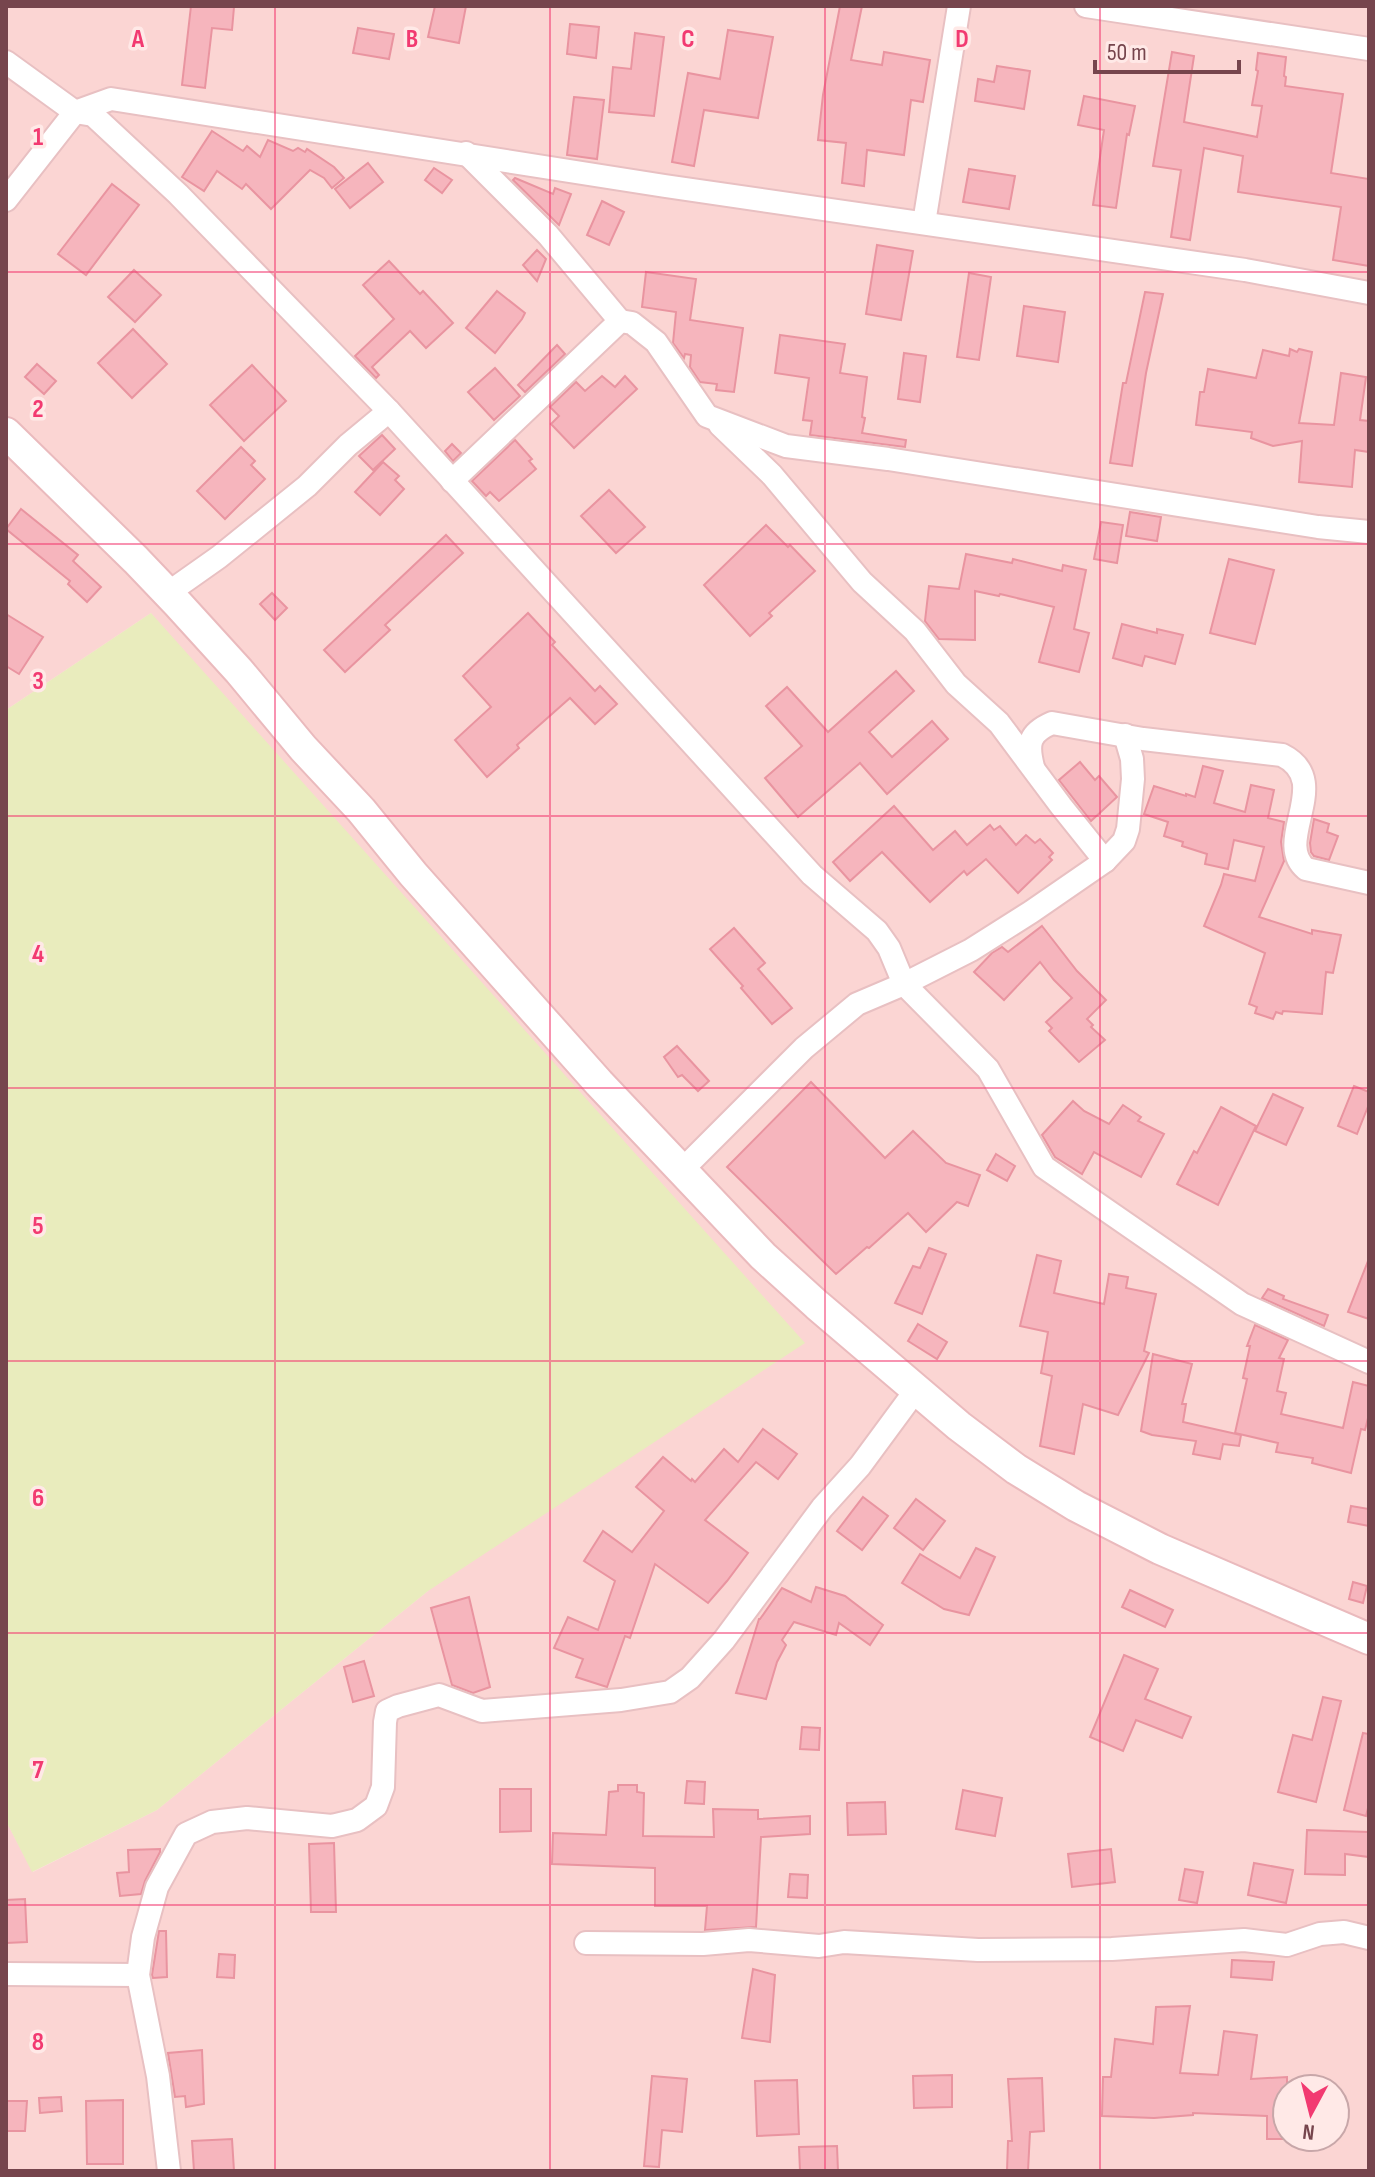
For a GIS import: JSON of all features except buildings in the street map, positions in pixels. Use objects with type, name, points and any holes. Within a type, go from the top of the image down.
[{"type":"street","points":[[924,223],[959,6]]},
{"type":"street","points":[[1086,6],[1369,49]]},
{"type":"street","points":[[6,62],[75,112],[93,115],[178,194],[389,411],[812,875],[877,931],[889,948],[904,984],[988,1069],[1044,1167],[1242,1304],[1369,1362]]},
{"type":"street","points":[[6,200],[75,112],[111,99],[665,186],[1245,270],[1369,293]]},
{"type":"street","points":[[466,153],[548,235],[620,321],[632,323],[656,342],[707,416],[714,419],[786,446],[888,459],[1318,527],[1369,532]]},
{"type":"street","points":[[452,481],[620,321]]},
{"type":"street","points":[[168,593],[219,557],[307,486],[348,445],[389,411]]},
{"type":"street","points":[[714,419],[767,471],[862,582],[915,631],[956,684],[999,723],[1105,861]]},
{"type":"street","points":[[6,433],[168,593],[599,1083],[763,1256],[817,1305],[916,1390],[1016,1469],[1076,1506],[1160,1549],[1369,1639]]},
{"type":"street","points":[[767,471],[786,446]]},
{"type":"street","points":[[1033,768],[1030,749],[1032,736],[1039,728],[1052,723],[1143,739],[1282,755],[1301,769],[1305,779],[1296,840],[1299,863],[1306,869],[1369,883]]},
{"type":"street","points":[[681,1171],[804,1048],[857,1004],[971,950],[1105,861],[1124,841],[1128,829],[1133,779],[1132,759],[1125,735]]},
{"type":"street","points":[[169,2171],[158,2076],[138,1975],[143,1937],[157,1887],[186,1834],[212,1822],[247,1818],[332,1826],[357,1820],[376,1806],[383,1787],[387,1711],[398,1706],[439,1695],[482,1711],[621,1700],[670,1692],[690,1678],[724,1640],[822,1508],[860,1466],[916,1390]]},
{"type":"street","points":[[586,1943],[703,1944],[749,1940],[819,1946],[844,1942],[978,1950],[1112,1949],[1244,1940],[1287,1945],[1320,1934],[1344,1932],[1369,1938]]},
{"type":"street","points":[[6,1974],[138,1975]]},
{"type":"shaded area","points":[[6,6],[1369,6],[1369,2171],[6,2171],[6,1821],[33,1872],[157,1810],[428,1591],[151,613],[6,710]]},
{"type":"green space","points":[[151,613],[805,1343],[428,1591],[157,1810],[32,1872],[6,1821],[6,710]]}]
